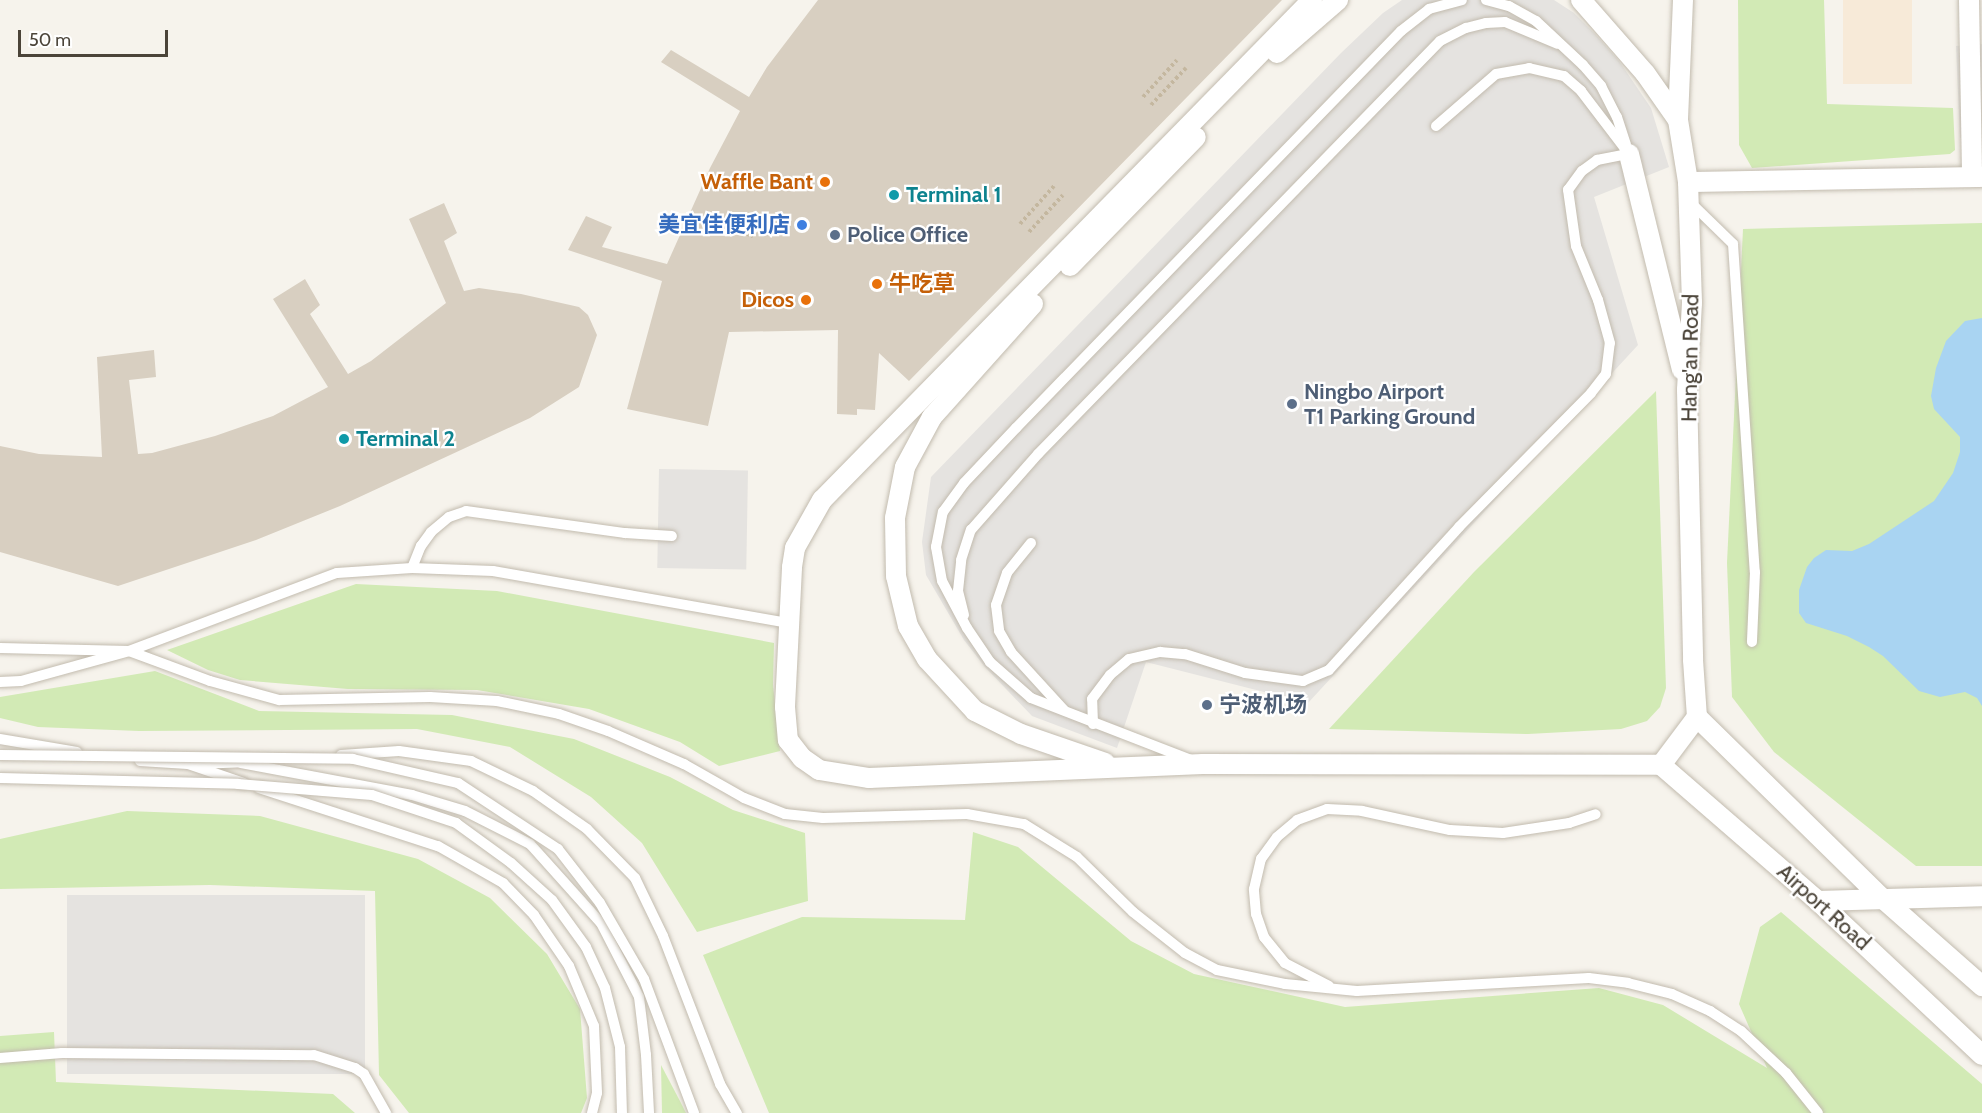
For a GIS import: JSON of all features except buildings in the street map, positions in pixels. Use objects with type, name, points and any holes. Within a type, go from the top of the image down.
[{"type":"street","points":[[1312,0],[822,500],[795,548],[787,623],[785,707],[788,740],[802,758],[819,770],[869,778],[1203,764],[1661,765],[1697,717]]},
{"type":"street","points":[[1116,766],[1021,734],[975,711],[927,659],[908,626],[896,576],[895,518],[905,467],[932,417],[1026,311],[1163,174],[1253,73],[1338,0]]},
{"type":"street","points":[[1581,0],[1645,73],[1678,120]]},
{"type":"street","name":"Hang'an Road","points":[[1683,0],[1678,120],[1688,191],[1692,303],[1687,390],[1693,660],[1697,717]]},
{"type":"street","points":[[1688,191],[1977,177],[1969,0]]},
{"type":"street","points":[[1629,154],[1687,390]]},
{"type":"street","name":"Airport Road","points":[[1697,717],[1881,897],[1982,986]]},
{"type":"street","name":"Airport Road","points":[[1661,765],[1818,901],[1901,976],[1982,1055]]},
{"type":"street","points":[[1818,901],[1881,897],[1982,896]]},
{"type":"lane","points":[[1203,764],[1093,724],[1031,698],[990,662],[967,628],[942,581],[936,547],[943,512],[964,483],[1401,31],[1428,9],[1462,0]]},
{"type":"lane","points":[[1486,0],[1509,6],[1536,21],[1602,86],[1617,117],[1629,154]]},
{"type":"lane","points":[[967,628],[958,591],[961,560],[971,530],[1038,454],[1276,212],[1432,49],[1466,28],[1486,23],[1505,22],[1558,44]]},
{"type":"lane","points":[[1436,126],[1496,74],[1529,68],[1564,76],[1592,105],[1629,154]]},
{"type":"lane","points":[[1093,724],[1092,699],[1110,675],[1129,659],[1161,652],[1185,654],[1254,675],[1303,681],[1329,670],[1459,527],[1591,393],[1606,374],[1610,343],[1598,300],[1576,246],[1568,190],[1582,171],[1597,160],[1629,154]]},
{"type":"lane","points":[[1688,191],[1732,244],[1755,572],[1752,642]]},
{"type":"lane","points":[[412,568],[421,546],[431,532],[449,517],[466,511],[625,533],[672,536]]},
{"type":"lane","points":[[1031,543],[1006,573],[996,606],[999,631],[1011,652],[1066,713]]},
{"type":"lane","points":[[0,682],[21,681],[129,651],[337,573],[412,568],[493,571],[787,623]]},
{"type":"lane","points":[[0,648],[129,651],[210,681],[279,699],[430,698],[497,701],[559,714],[609,731],[684,764],[744,798],[785,814],[824,818],[967,814],[1023,824],[1077,857],[1133,912],[1185,952],[1217,970],[1285,984],[1357,991],[1589,978],[1628,983],[1672,994],[1710,1011],[1742,1031],[1785,1073],[1818,1113]]},
{"type":"lane","points":[[0,739],[127,760],[188,764],[238,763],[399,751],[471,761],[542,797],[587,829],[635,878],[663,936],[720,1084],[737,1113]]},
{"type":"lane","points":[[0,755],[353,759],[458,783],[558,849],[600,903],[644,979],[694,1113]]},
{"type":"lane","points":[[238,763],[412,795],[465,811],[530,844],[601,923],[639,997],[646,1055],[649,1113]]},
{"type":"lane","points":[[188,764],[438,846],[503,883],[534,915],[569,966],[594,1026],[597,1093],[592,1113]]},
{"type":"lane","points":[[0,778],[238,784],[372,795],[456,823],[511,863],[552,900],[586,947],[605,988],[620,1047],[622,1113]]},
{"type":"lane","points":[[1335,989],[1284,963],[1264,936],[1256,914],[1254,889],[1261,859],[1277,837],[1297,820],[1327,809],[1362,811],[1450,830],[1503,833],[1569,824],[1596,814]]},
{"type":"lane","points":[[0,1058],[62,1053],[314,1055],[355,1068],[364,1074],[386,1113]]},
{"type":"path","points":[[1143,97],[1177,60]]},
{"type":"path","points":[[1151,105],[1185,68]]},
{"type":"path","points":[[1020,224],[1054,186]]},
{"type":"path","points":[[1029,232],[1063,195]]},
{"type":"path","points":[[727,220],[756,231]]},
{"type":"path","points":[[724,225],[753,236]]},
{"type":"shaded area","name":"Ningbo Airport T1 Parking Ground","points":[[1402,0],[1554,0],[1574,13],[1619,61],[1651,108],[1669,167],[1594,197],[1638,345],[1308,703],[1146,662],[1117,748],[1032,716],[985,667],[964,640],[926,575],[922,542],[931,477],[1341,53],[1383,13]]},
{"type":"shaded area","points":[[1843,0],[1912,0],[1912,84],[1843,84]]},
{"type":"shaded area","points":[[1982,44],[1982,138],[1960,138],[1956,46]]},
{"type":"shaded area","points":[[659,469],[748,471],[746,570],[657,568]]},
{"type":"shaded area","points":[[67,895],[365,895],[365,1074],[67,1074]]},
{"type":"green space","points":[[1738,0],[1824,0],[1827,104],[1953,108],[1955,150],[1950,154],[1752,168],[1739,145]]},
{"type":"green space","points":[[1982,223],[1982,866],[1916,866],[1774,752],[1732,697],[1727,563],[1743,229]]},
{"type":"green space","points":[[1656,391],[1666,688],[1660,707],[1647,721],[1621,729],[1528,734],[1329,729],[1474,572]]},
{"type":"green space","points":[[356,584],[497,591],[774,643],[773,685],[780,751],[719,766],[680,742],[589,709],[477,690],[348,689],[240,680],[208,670],[167,650]]},
{"type":"green space","points":[[155,671],[259,711],[452,715],[574,739],[670,777],[733,810],[805,833],[808,901],[697,932],[642,843],[591,797],[510,747],[417,729],[139,731],[38,727],[0,718],[0,697]]},
{"type":"green space","points":[[127,811],[260,816],[418,859],[490,898],[547,954],[580,1009],[587,1098],[581,1113],[409,1113],[379,1075],[375,891],[210,885],[0,889],[0,839]]},
{"type":"green space","points":[[973,832],[1018,847],[1131,941],[1194,974],[1345,1007],[1599,988],[1663,1005],[1767,1068],[1739,1004],[1760,927],[1781,912],[1982,1084],[1982,1113],[769,1113],[703,955],[802,917],[965,920]]},
{"type":"green space","points":[[54,1032],[56,1082],[333,1094],[355,1113],[0,1113],[0,1036]]},
{"type":"green space","points":[[661,1065],[681,1103],[686,1113],[662,1113]]},
{"type":"water","points":[[1982,318],[1982,706],[1977,698],[1965,692],[1940,697],[1919,691],[1883,656],[1869,647],[1847,636],[1806,623],[1799,613],[1799,590],[1807,567],[1814,558],[1826,550],[1852,551],[1869,544],[1934,501],[1953,473],[1960,452],[1960,437],[1934,409],[1931,396],[1936,368],[1946,341],[1965,321]]},
{"type":"place","name":"Waffle Bant","points":[[825,182]]},
{"type":"place","name":"Terminal 1","points":[[894,195]]},
{"type":"place","name":"美宜佳便利店","points":[[802,225]]},
{"type":"place","name":"Police Office","points":[[835,235]]},
{"type":"place","name":"牛吃草","points":[[877,284]]},
{"type":"place","name":"Dicos","points":[[806,300]]},
{"type":"place","name":"Ningbo Airport T1 Parking Ground","points":[[1292,404]]},
{"type":"place","name":"Terminal 2","points":[[344,439]]},
{"type":"place","name":"宁波机场","points":[[1207,705]]}]
